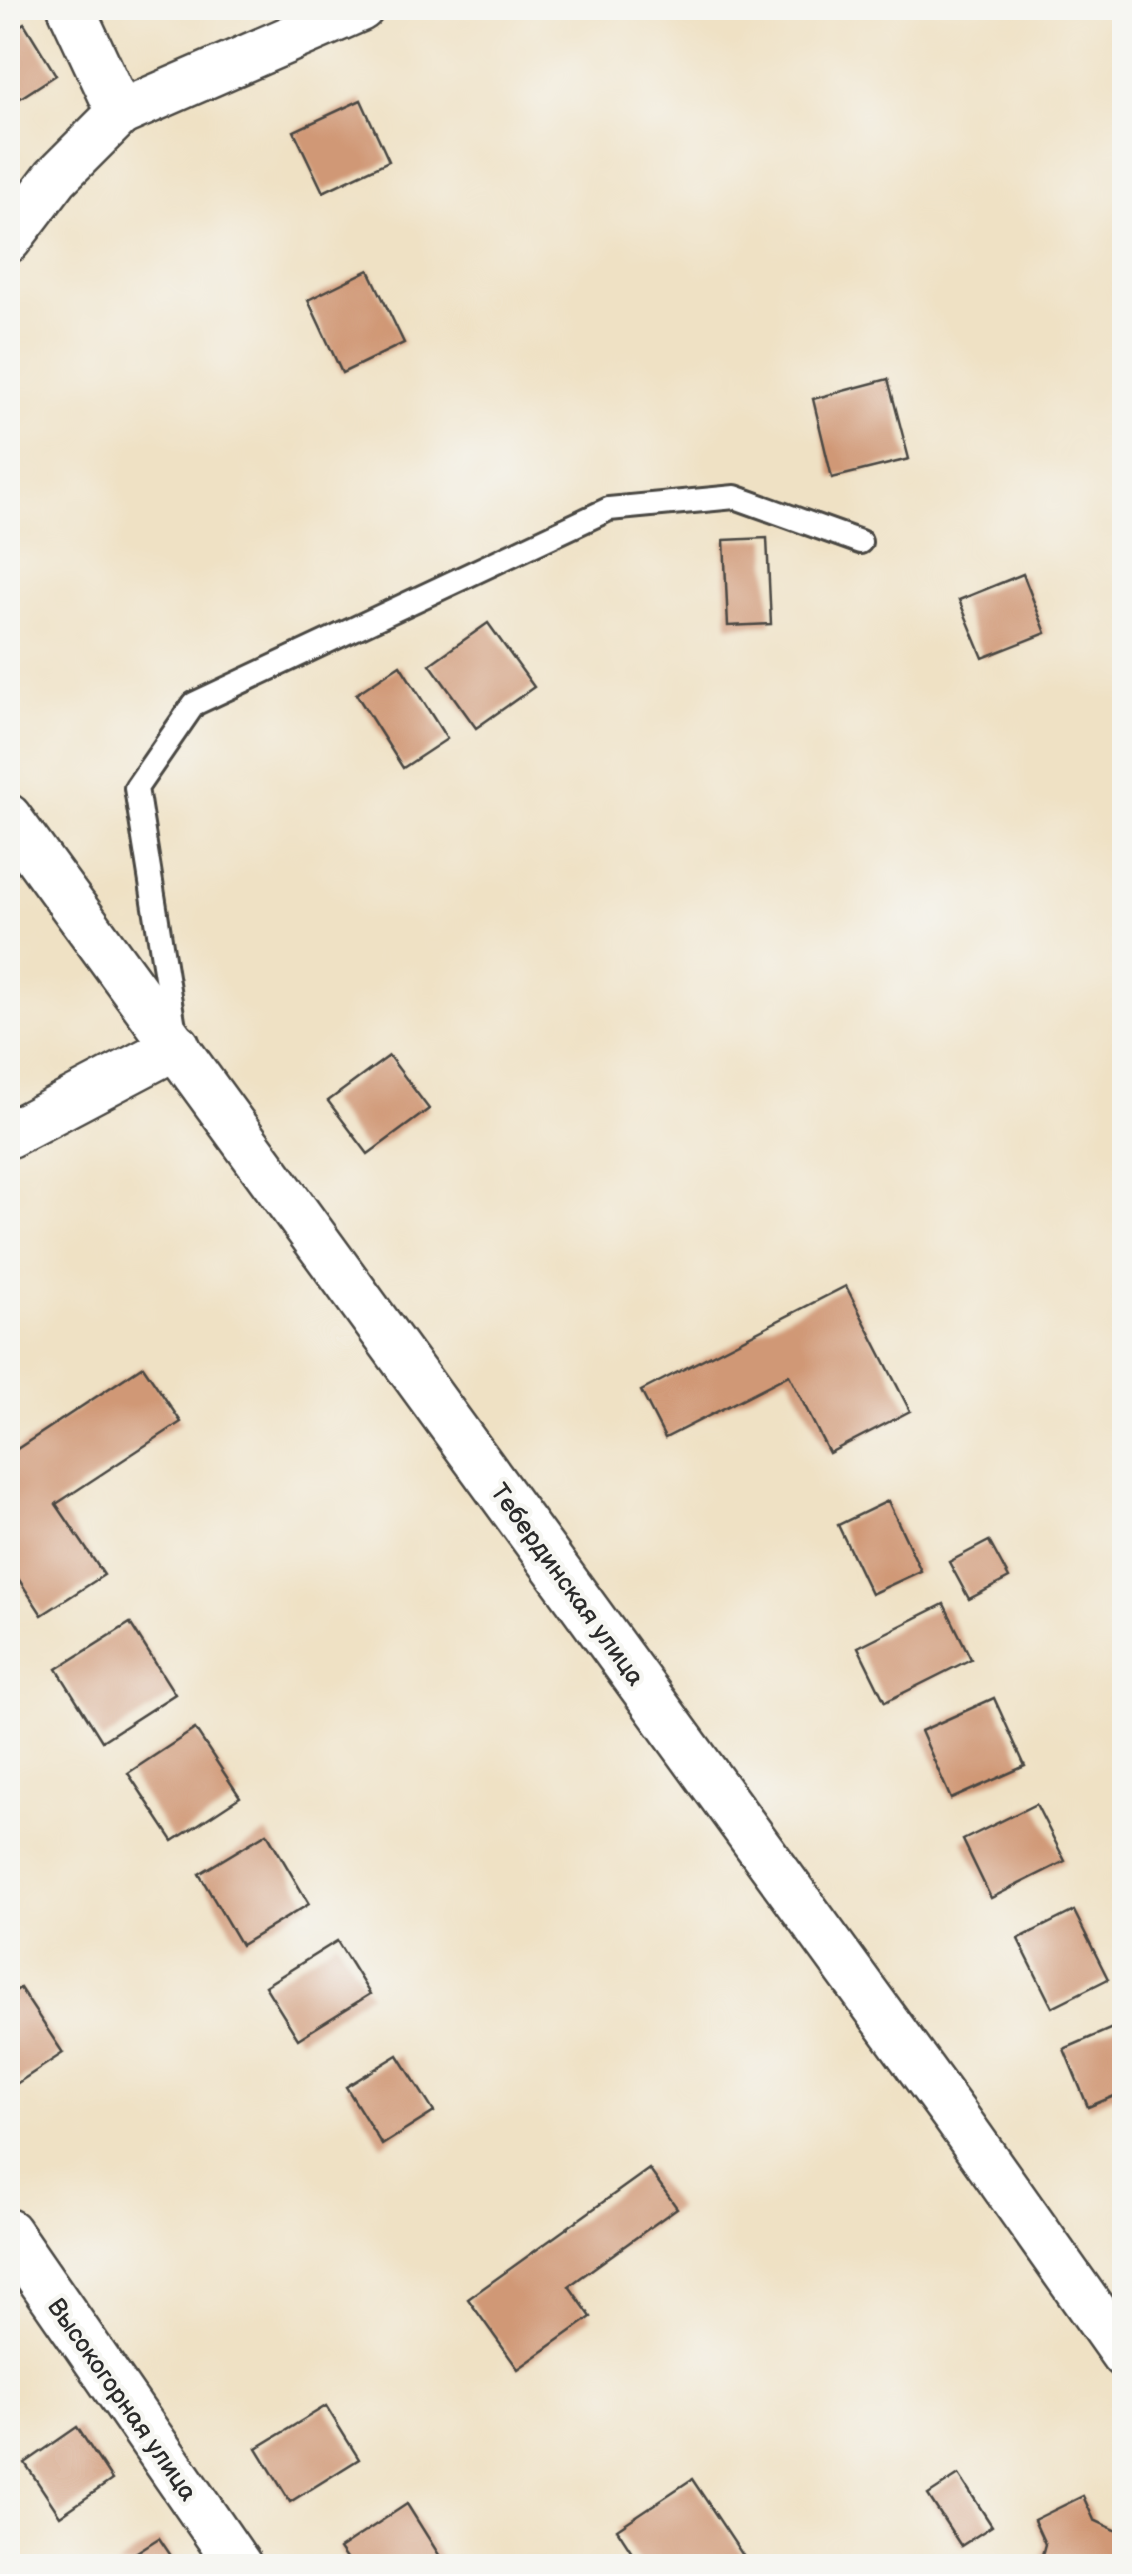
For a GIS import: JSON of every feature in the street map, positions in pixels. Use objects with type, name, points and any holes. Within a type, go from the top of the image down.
[{"type":"street","points":[[71,8],[120,112]]},
{"type":"street","points":[[8,240],[56,177],[120,112],[361,8]]},
{"type":"street","name":"Тебердинская улица","points":[[8,817],[941,2097],[1124,2355]]},
{"type":"street","points":[[8,1135],[177,1046]]},
{"type":"street","name":"Высокогорная улица","points":[[8,2232],[238,2566]]},
{"type":"lane","points":[[177,1046],[136,788],[194,704],[609,509],[735,498],[860,542]]},
{"type":"building","points":[[24,23],[56,75],[8,106],[8,34]]},
{"type":"building","points":[[361,100],[389,161],[323,192],[294,131]]},
{"type":"building","points":[[369,270],[404,343],[342,373],[308,300]]},
{"type":"building","points":[[888,379],[909,459],[832,478],[813,399]]},
{"type":"building","points":[[767,538],[771,624],[728,626],[724,540]]},
{"type":"building","points":[[1023,574],[1046,633],[983,658],[959,600]]},
{"type":"building","points":[[488,623],[534,687],[476,728],[430,664]]},
{"type":"building","points":[[400,665],[447,739],[403,768],[356,694]]},
{"type":"building","points":[[389,1056],[429,1109],[368,1154],[328,1101]]},
{"type":"building","points":[[846,1286],[910,1411],[829,1453],[789,1375],[665,1438],[641,1391]]},
{"type":"building","points":[[143,1366],[181,1422],[56,1504],[104,1575],[42,1615],[8,1563],[8,1455]]},
{"type":"building","points":[[888,1501],[921,1571],[871,1594],[838,1525]]},
{"type":"building","points":[[989,1541],[1009,1578],[969,1599],[949,1562]]},
{"type":"building","points":[[944,1604],[971,1659],[885,1702],[858,1647]]},
{"type":"building","points":[[130,1623],[175,1694],[102,1741],[57,1669]]},
{"type":"building","points":[[994,1698],[1025,1766],[951,1799],[921,1731]]},
{"type":"building","points":[[195,1729],[240,1797],[173,1841],[128,1773]]},
{"type":"building","points":[[1036,1804],[1065,1861],[991,1898],[963,1840]]},
{"type":"building","points":[[267,1833],[309,1904],[241,1945],[199,1874]]},
{"type":"building","points":[[1074,1911],[1108,1979],[1052,2007],[1018,1939]]},
{"type":"building","points":[[337,1941],[370,1994],[298,2039],[265,1986]]},
{"type":"building","points":[[20,1988],[63,2053],[16,2084],[8,2072],[8,1996]]},
{"type":"building","points":[[1124,2023],[1124,2092],[1088,2107],[1064,2049]]},
{"type":"building","points":[[398,2055],[434,2112],[382,2145],[346,2087]]},
{"type":"building","points":[[649,2169],[677,2208],[569,2286],[591,2317],[518,2369],[468,2299]]},
{"type":"building","points":[[326,2406],[359,2459],[290,2502],[257,2448]]},
{"type":"building","points":[[77,2427],[112,2480],[60,2516],[25,2463]]},
{"type":"building","points":[[959,2475],[992,2526],[961,2546],[928,2495]]},
{"type":"building","points":[[692,2479],[750,2566],[641,2566],[617,2529]]},
{"type":"building","points":[[1083,2496],[1094,2520],[1124,2534],[1124,2566],[1039,2566],[1045,2544],[1034,2520]]},
{"type":"building","points":[[407,2504],[446,2566],[351,2566],[339,2549]]},
{"type":"building","points":[[159,2538],[178,2566],[115,2566]]}]
